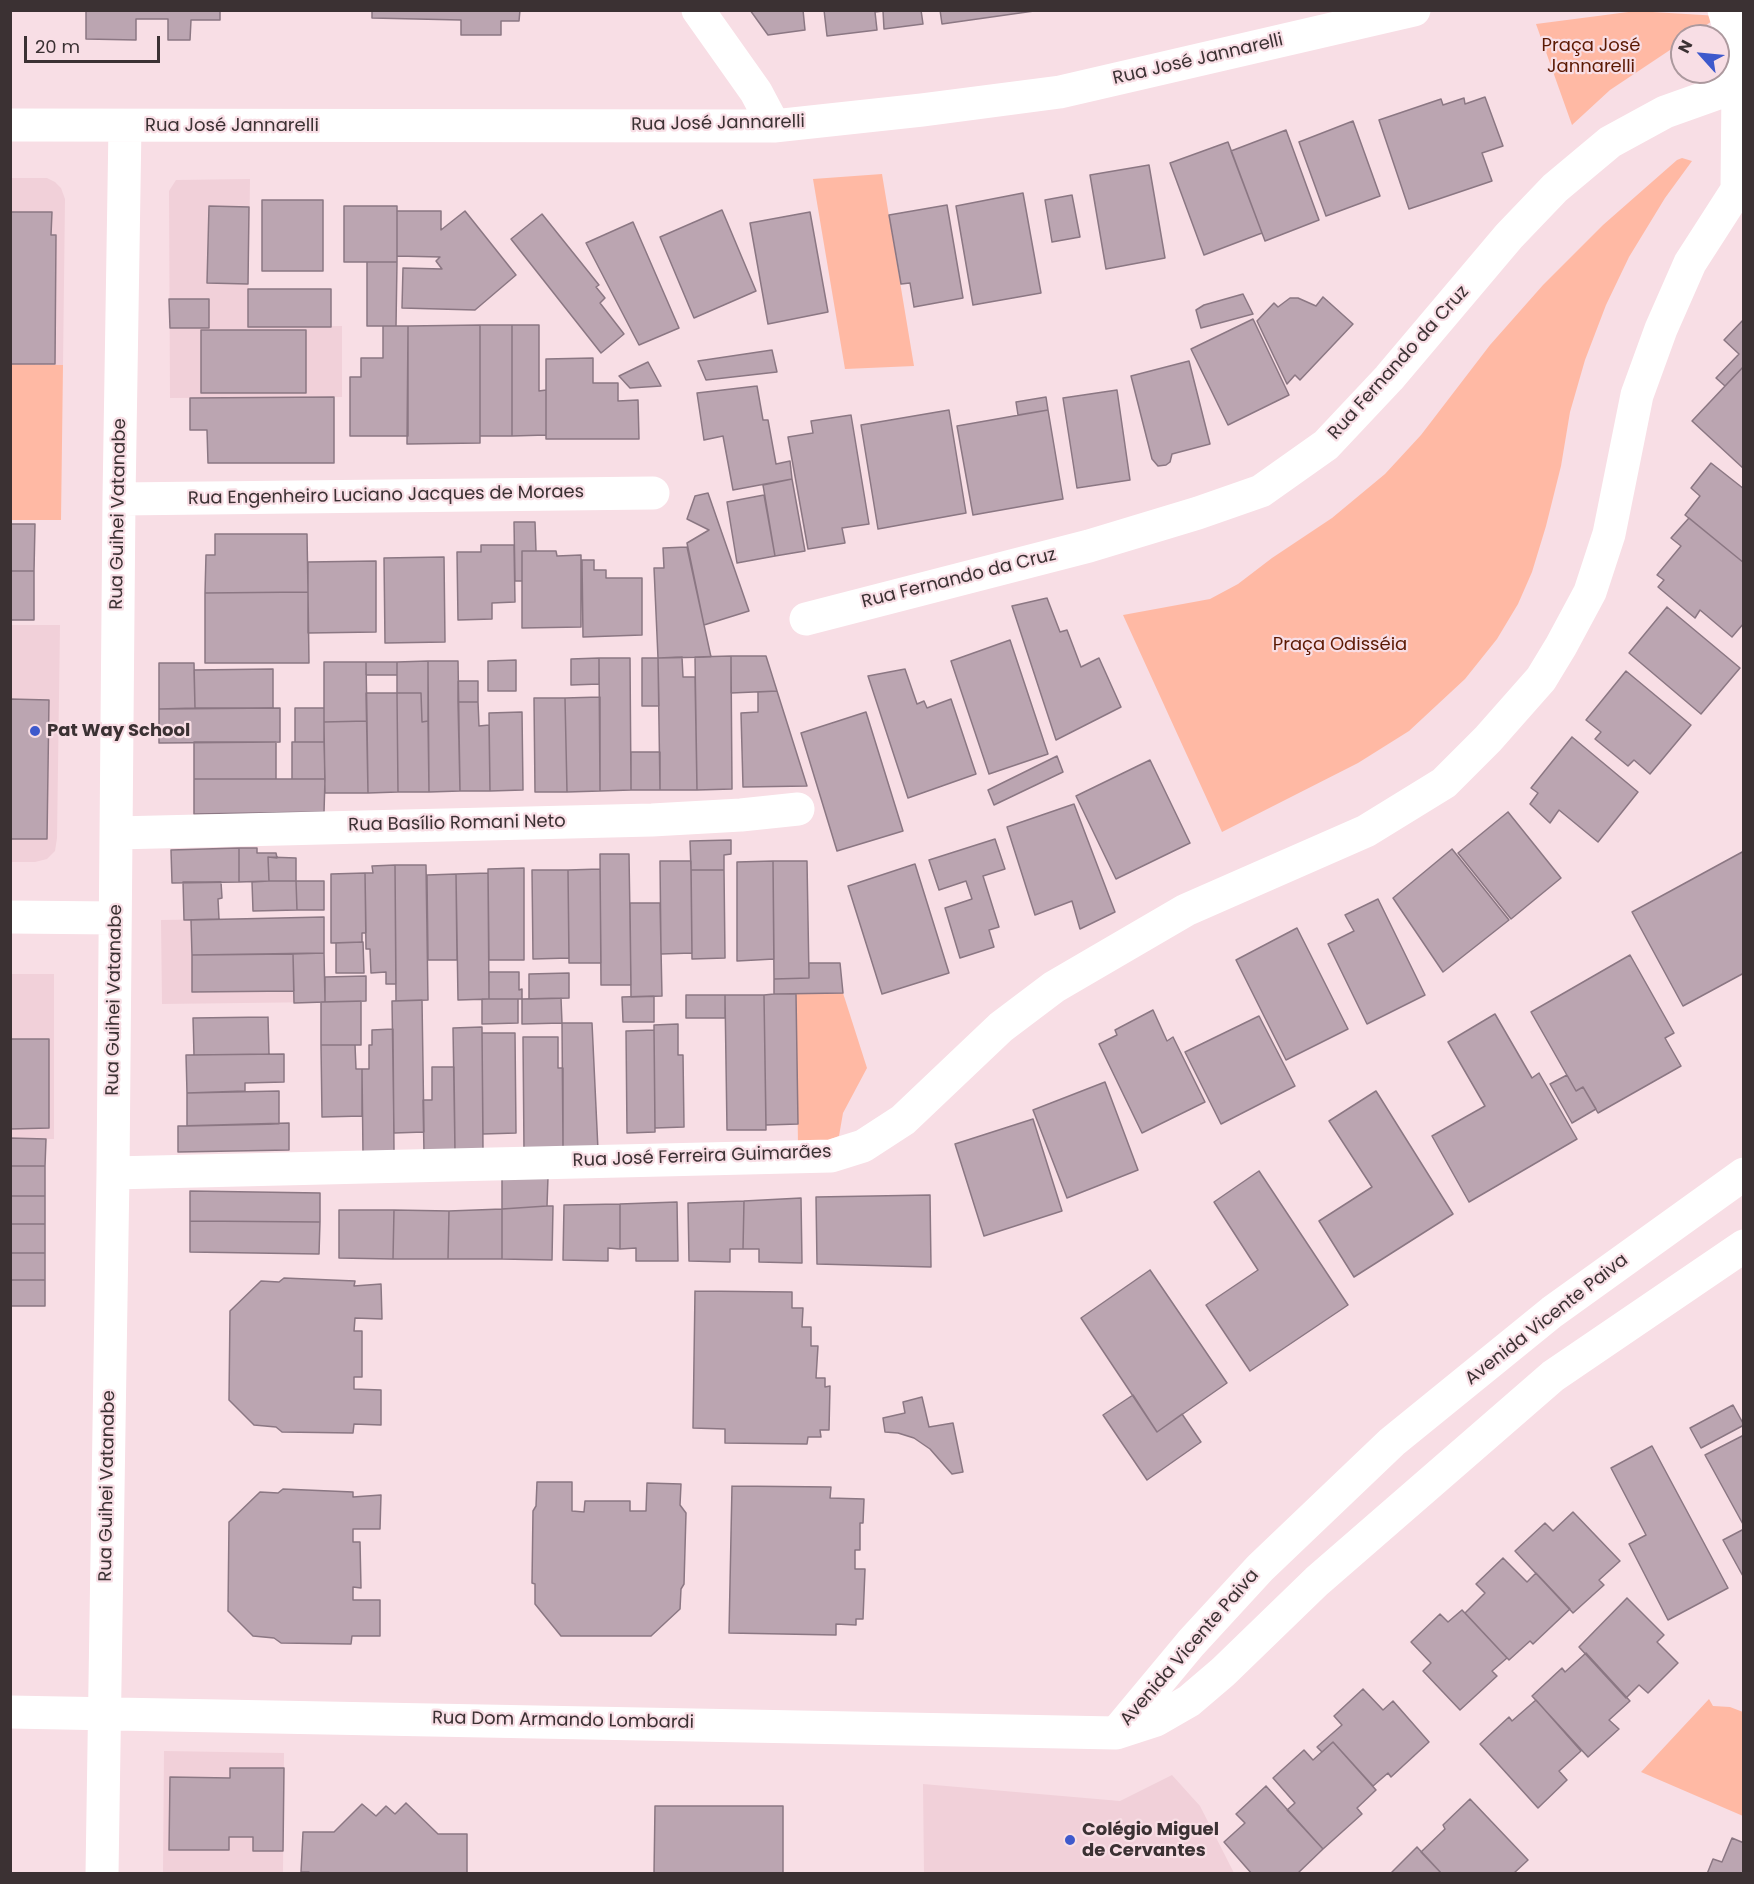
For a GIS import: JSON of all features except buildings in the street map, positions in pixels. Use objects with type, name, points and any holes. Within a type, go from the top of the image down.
[{"type":"street","points":[[698,10],[756,92],[774,126]]},
{"type":"street","name":"Rua José Jannarelli","points":[[10,125],[774,126],[1060,92],[1414,10]]},
{"type":"street","name":"Rua José Ferreira Guimarães","points":[[113,1173],[831,1156],[863,1146],[903,1120],[1001,1027],[1054,987],[1186,910],[1366,831],[1444,783],[1488,740],[1541,679],[1590,592],[1610,534],[1637,395],[1661,329],[1690,262],[1740,184],[1734,44],[1724,10]]},
{"type":"street","name":"Rua Fernando da Cruz","points":[[806,619],[1089,546],[1261,491],[1326,445],[1389,378],[1509,236],[1555,188],[1610,142],[1665,112],[1737,86]]},
{"type":"street","name":"Rua Guihei Vatanabe","points":[[102,1874],[125,126]]},
{"type":"street","name":"Rua Engenheiro Luciano Jacques de Moraes","points":[[119,499],[652,493]]},
{"type":"street","name":"Rua Basílio Romani Neto","points":[[116,833],[652,820],[798,809]]},
{"type":"street","points":[[10,917],[115,918]]},
{"type":"street","name":"Avenida Vicente Paiva","points":[[1116,1732],[1191,1642],[1260,1568],[1392,1442],[1552,1312],[1743,1174]]},
{"type":"street","name":"Avenida Vicente Paiva","points":[[1116,1732],[1156,1720],[1189,1701],[1223,1672],[1317,1581],[1553,1376],[1743,1246]]},
{"type":"street","name":"Rua Dom Armando Lombardi","points":[[10,1712],[1116,1732]]},
{"type":"shaded area","points":[[11,178],[47,178],[61,188],[65,199],[63,365],[11,364]]},
{"type":"shaded area","points":[[250,179],[248,327],[342,326],[342,397],[170,398],[169,191],[176,180]]},
{"type":"shaded area","name":"Pat Way School","points":[[11,625],[60,625],[57,838],[55,851],[47,859],[35,862],[11,862]]},
{"type":"shaded area","points":[[324,917],[325,1002],[162,1004],[161,920]]},
{"type":"shaded area","points":[[11,974],[54,974],[54,1139],[11,1139]]},
{"type":"shaded area","points":[[164,1751],[284,1753],[283,1873],[163,1873]]},
{"type":"shaded area","name":"Colégio Miguel de Cervantes","points":[[1172,1775],[1200,1806],[1234,1873],[924,1873],[923,1784],[1120,1801]]},
{"type":"green space","name":"Praça José Jannarelli","points":[[1636,11],[1719,16],[1708,24],[1670,24],[1670,50],[1610,90],[1572,125],[1536,24]]},
{"type":"green space","name":"Praça Odisséia","points":[[1682,158],[1692,161],[1665,198],[1629,257],[1606,305],[1585,360],[1570,412],[1561,466],[1532,572],[1518,604],[1497,639],[1465,679],[1409,731],[1358,763],[1222,832],[1123,615],[1210,599],[1238,584],[1332,518],[1385,474],[1421,435],[1490,345],[1543,285],[1603,225]]},
{"type":"green space","points":[[882,174],[914,366],[845,369],[813,179]]},
{"type":"green space","points":[[11,364],[63,365],[61,520],[11,520]]},
{"type":"green space","points":[[843,993],[867,1068],[843,1113],[839,1136],[798,1146],[796,994]]},
{"type":"green space","points":[[1709,1699],[1713,1706],[1730,1707],[1743,1712],[1743,1816],[1641,1772]]},
{"type":"place","name":"Pat Way School","points":[[35,731]]},
{"type":"place","name":"Colégio Miguel de Cervantes","points":[[1070,1840]]}]
